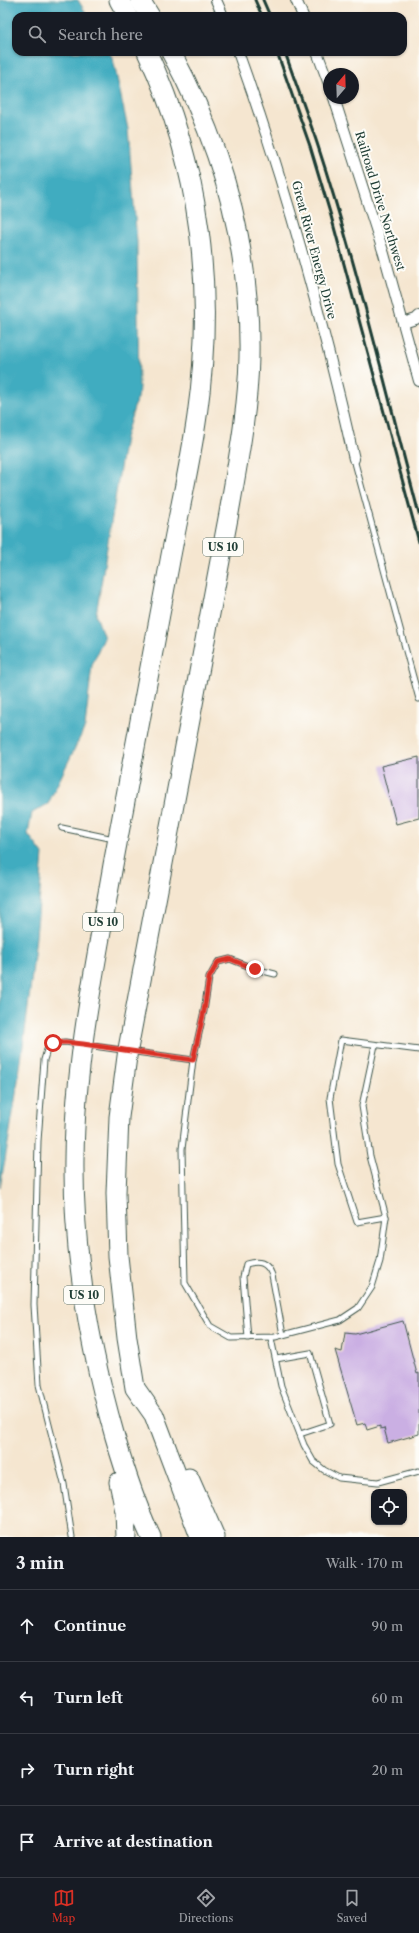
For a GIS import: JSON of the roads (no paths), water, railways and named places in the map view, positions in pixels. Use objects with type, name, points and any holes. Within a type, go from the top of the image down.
[{"type":"highway","points":[[119,0],[126,12]]},
{"type":"highway","points":[[140,0],[148,12]]},
{"type":"highway","name":"US 10","points":[[149,56],[168,100],[182,143],[191,179],[203,251],[205,296],[204,348],[192,448],[117,840],[83,1044],[75,1132],[74,1188],[85,1307],[104,1399],[128,1479],[151,1537]]},
{"type":"highway","name":"US 10","points":[[174,56],[206,124],[231,202],[245,282],[249,357],[243,426],[230,506],[128,1049],[119,1117],[117,1163],[118,1256],[127,1338],[135,1388],[154,1415],[200,1537]]},
{"type":"highway","points":[[104,1399],[107,1440],[122,1492],[126,1537]]},
{"type":"highway","points":[[154,1415],[185,1469],[215,1537]]},
{"type":"street","points":[[216,0],[221,12]]},
{"type":"street","points":[[296,0],[301,12]]},
{"type":"street","name":"Great River Energy Drive","points":[[239,56],[276,163],[334,372],[354,459]]},
{"type":"street","points":[[318,56],[323,68]]},
{"type":"street","name":"Railroad Drive Northwest","points":[[336,104],[384,254],[419,381]]},
{"type":"street","points":[[403,324],[416,319],[419,316]]},
{"type":"lane","points":[[354,459],[419,699]]},
{"type":"lane","points":[[62,828],[117,840]]},
{"type":"lane","points":[[275,974],[255,969],[230,959],[218,962],[209,978],[204,1011],[193,1060],[182,1149],[185,1283],[210,1326],[232,1338],[271,1338],[340,1320],[358,1308],[372,1287],[380,1261],[386,1217],[370,1156],[362,1106],[375,1045]]},
{"type":"lane","points":[[386,1217],[357,1222],[338,1164],[330,1098],[341,1040],[419,1050]]},
{"type":"lane","points":[[72,1537],[64,1484],[39,1385],[34,1297],[38,1141],[44,1060],[47,1050],[53,1043],[65,1042],[128,1049],[193,1060]]},
{"type":"lane","points":[[248,1338],[243,1277],[246,1264],[255,1261],[262,1262],[269,1267],[272,1274],[283,1335]]},
{"type":"lane","points":[[271,1338],[282,1386],[300,1434],[313,1461],[324,1470],[339,1478],[378,1482],[419,1472]]},
{"type":"lane","points":[[276,1359],[310,1353],[330,1424],[300,1434]]},
{"type":"water","points":[[0,0],[78,0],[86,12],[12,12],[12,56],[111,56],[113,59],[128,129],[137,242],[139,391],[125,438],[96,615],[104,638],[92,665],[85,727],[48,804],[32,813],[28,834],[43,854],[40,896],[21,1063],[0,1187]]},
{"type":"railway","points":[[255,0],[260,12]]},
{"type":"railway","points":[[263,0],[268,12]]},
{"type":"railway","points":[[278,56],[310,146],[331,216],[419,542]]},
{"type":"railway","points":[[286,56],[332,189],[371,328],[419,514]]}]
